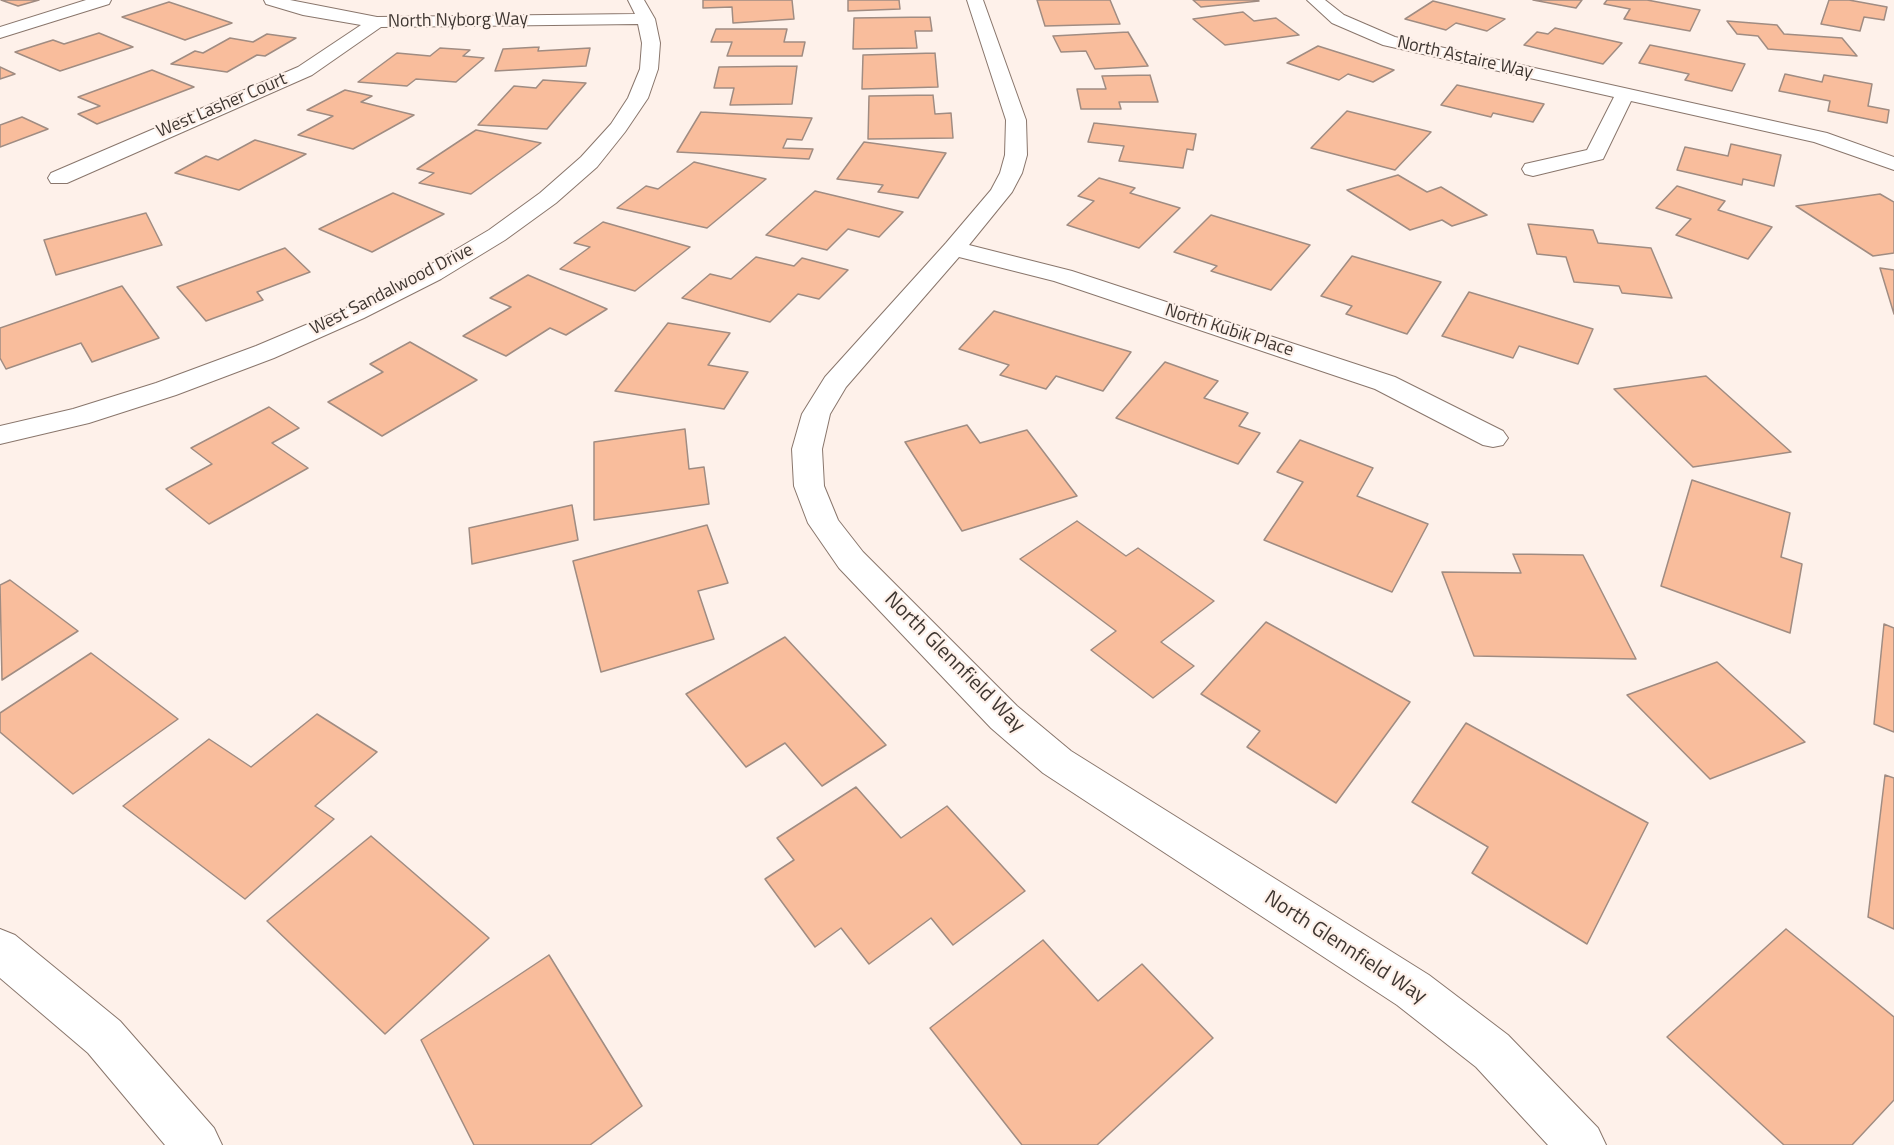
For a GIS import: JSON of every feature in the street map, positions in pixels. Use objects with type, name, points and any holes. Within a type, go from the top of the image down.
[{"type":"street","points":[[0,33],[104,0]]},
{"type":"street","name":"North Nyborg Way","points":[[273,0],[309,11],[377,22],[641,10]]},
{"type":"street","name":"North Glennfield Way","points":[[975,0],[1016,120],[1017,146],[1011,173],[1001,192],[954,248],[834,383],[816,414],[807,449],[809,486],[824,523],[851,560],[1004,717],[1057,762],[1119,804],[1413,990],[1492,1050],[1581,1145]]},
{"type":"street","name":"North Astaire Way","points":[[1315,0],[1338,20],[1389,41],[1820,137],[1894,164]]},
{"type":"street","name":"West Sandalwood Drive","points":[[0,435],[79,417],[166,389],[265,352],[355,313],[432,274],[497,235],[548,198],[589,162],[618,128],[638,98],[649,69],[651,43],[641,10]]},
{"type":"street","name":"West Lasher Court","points":[[59,178],[306,71],[377,22]]},
{"type":"street","points":[[1533,169],[1595,154],[1625,94]]},
{"type":"street","name":"North Kubik Place","points":[[954,248],[1063,276],[1386,383],[1493,438]]},
{"type":"street","points":[[0,950],[104,1037],[197,1145]]},
{"type":"building","points":[[1,0],[39,0],[18,6]]},
{"type":"building","points":[[703,0],[792,0],[794,19],[733,23],[732,7],[703,8]]},
{"type":"building","points":[[848,0],[899,0],[900,9],[848,11]]},
{"type":"building","points":[[1037,0],[1110,0],[1120,24],[1045,26]]},
{"type":"building","points":[[1193,0],[1258,0],[1259,1],[1201,7]]},
{"type":"building","points":[[1533,0],[1582,0],[1576,8]]},
{"type":"building","points":[[1607,0],[1647,0],[1700,10],[1690,31],[1624,19],[1630,9],[1604,4]]},
{"type":"building","points":[[1829,0],[1849,0],[1887,7],[1884,20],[1864,17],[1860,31],[1821,24]]},
{"type":"building","points":[[1433,1],[1505,19],[1487,31],[1456,23],[1446,30],[1405,19]]},
{"type":"building","points":[[169,2],[232,23],[185,40],[122,17]]},
{"type":"building","points":[[1243,12],[1254,21],[1276,18],[1299,35],[1225,45],[1193,19]]},
{"type":"building","points":[[930,17],[932,31],[915,31],[917,48],[853,49],[854,18]]},
{"type":"building","points":[[1727,21],[1777,25],[1784,34],[1842,38],[1857,56],[1768,49],[1758,36],[1737,34]]},
{"type":"building","points":[[1555,28],[1622,43],[1603,64],[1524,45],[1537,32],[1548,34]]},
{"type":"building","points":[[716,29],[787,29],[784,42],[805,42],[802,56],[727,56],[732,42],[711,42]]},
{"type":"building","points":[[1128,32],[1148,66],[1095,69],[1086,51],[1061,52],[1053,36]]},
{"type":"building","points":[[99,33],[133,47],[60,71],[15,52],[53,40],[64,44]]},
{"type":"building","points":[[267,34],[296,38],[265,56],[257,55],[227,72],[171,64],[195,51],[203,53],[230,38],[253,42]]},
{"type":"building","points":[[1650,45],[1745,64],[1732,91],[1685,80],[1689,74],[1639,63]]},
{"type":"building","points":[[1318,46],[1394,70],[1373,82],[1348,74],[1339,80],[1287,63]]},
{"type":"building","points":[[539,47],[538,51],[590,48],[586,66],[495,71],[503,49]]},
{"type":"building","points":[[440,48],[470,50],[463,56],[484,58],[456,82],[416,79],[407,86],[358,82],[397,53],[430,56]]},
{"type":"building","points":[[935,53],[938,87],[862,89],[863,55]]},
{"type":"building","points":[[797,66],[792,104],[730,105],[734,88],[714,88],[719,67]]},
{"type":"building","points":[[0,67],[15,74],[0,79]]},
{"type":"building","points":[[152,70],[194,87],[97,124],[78,114],[100,106],[78,97]]},
{"type":"building","points":[[1785,74],[1822,82],[1824,75],[1872,84],[1868,106],[1889,110],[1887,123],[1828,111],[1830,101],[1779,91]]},
{"type":"building","points":[[1150,75],[1158,102],[1119,102],[1121,109],[1081,109],[1077,89],[1106,89],[1102,76]]},
{"type":"building","points":[[543,80],[586,83],[547,129],[478,125],[514,86],[536,88]]},
{"type":"building","points":[[1457,85],[1544,104],[1533,122],[1493,113],[1491,117],[1441,105]]},
{"type":"building","points":[[345,90],[372,96],[361,102],[414,115],[353,149],[298,135],[333,116],[307,110]]},
{"type":"building","points":[[933,95],[935,114],[951,113],[953,138],[868,139],[869,96]]},
{"type":"building","points":[[1347,111],[1431,132],[1395,170],[1311,148]]},
{"type":"building","points":[[701,112],[812,118],[802,140],[787,139],[783,148],[813,149],[809,159],[677,152]]},
{"type":"building","points":[[22,117],[48,129],[0,147],[0,125]]},
{"type":"building","points":[[1094,123],[1196,134],[1193,150],[1187,149],[1183,168],[1119,161],[1124,146],[1088,142]]},
{"type":"building","points":[[476,130],[541,143],[471,194],[419,183],[434,173],[417,169]]},
{"type":"building","points":[[255,140],[306,154],[239,190],[175,173],[206,156],[218,160]]},
{"type":"building","points":[[864,142],[946,153],[918,198],[878,192],[883,185],[837,179]]},
{"type":"building","points":[[1731,144],[1781,155],[1774,186],[1743,179],[1742,185],[1677,170],[1685,147],[1728,156]]},
{"type":"building","points":[[694,162],[766,179],[707,228],[617,208],[646,186],[658,189]]},
{"type":"building","points":[[1398,175],[1427,192],[1441,187],[1487,215],[1452,226],[1442,220],[1410,230],[1347,190]]},
{"type":"building","points":[[1099,178],[1135,188],[1130,193],[1180,208],[1139,248],[1067,225],[1094,201],[1078,196]]},
{"type":"building","points":[[1677,186],[1725,201],[1718,210],[1772,227],[1748,259],[1676,235],[1691,219],[1656,208]]},
{"type":"building","points":[[815,191],[903,212],[879,237],[848,229],[827,250],[766,235]]},
{"type":"building","points":[[393,193],[444,214],[372,252],[319,229]]},
{"type":"building","points":[[1880,194],[1894,202],[1894,253],[1873,256],[1796,206]]},
{"type":"building","points":[[146,213],[162,245],[56,275],[44,240]]},
{"type":"building","points":[[1211,215],[1310,245],[1271,290],[1211,271],[1217,266],[1174,252]]},
{"type":"building","points":[[603,222],[690,247],[635,291],[560,269],[590,247],[574,243]]},
{"type":"building","points":[[1528,224],[1593,230],[1598,243],[1651,248],[1672,298],[1622,293],[1619,286],[1574,282],[1566,257],[1537,254]]},
{"type":"building","points":[[285,248],[310,272],[257,292],[263,300],[206,321],[177,287]]},
{"type":"building","points":[[1352,256],[1441,282],[1407,334],[1346,314],[1352,306],[1321,296]]},
{"type":"building","points":[[756,257],[794,266],[802,258],[848,270],[819,299],[798,294],[770,322],[682,298],[710,274],[731,279]]},
{"type":"building","points":[[1880,268],[1894,270],[1894,314]]},
{"type":"building","points":[[528,275],[607,309],[566,335],[550,328],[506,356],[463,336],[511,307],[490,298]]},
{"type":"building","points":[[122,286],[159,338],[92,362],[81,343],[6,369],[0,358],[0,328]]},
{"type":"building","points":[[1469,292],[1593,329],[1578,364],[1519,346],[1513,358],[1442,336]]},
{"type":"building","points":[[994,311],[1131,352],[1103,391],[1056,376],[1046,389],[1000,375],[1009,365],[959,349]]},
{"type":"building","points":[[668,323],[730,333],[708,365],[748,372],[724,409],[615,391]]},
{"type":"building","points":[[410,342],[477,380],[382,436],[328,402],[383,372],[370,364]]},
{"type":"building","points":[[1165,362],[1218,381],[1204,398],[1248,413],[1239,426],[1260,433],[1238,464],[1116,418]]},
{"type":"building","points":[[1706,376],[1791,452],[1693,467],[1614,389]]},
{"type":"building","points":[[269,407],[299,428],[272,443],[308,468],[209,524],[166,489],[212,464],[191,448]]},
{"type":"building","points":[[967,425],[980,443],[1027,430],[1077,496],[962,531],[905,442]]},
{"type":"building","points":[[685,429],[689,469],[704,467],[709,504],[594,520],[594,442]]},
{"type":"building","points":[[1300,440],[1373,468],[1357,496],[1428,524],[1392,592],[1264,540],[1303,482],[1277,472]]},
{"type":"building","points":[[1692,480],[1790,513],[1781,557],[1802,564],[1790,633],[1661,586]]},
{"type":"building","points":[[572,505],[578,540],[472,564],[469,528]]},
{"type":"building","points":[[1077,521],[1126,556],[1138,548],[1214,601],[1161,642],[1194,666],[1153,698],[1091,650],[1116,631],[1020,559]]},
{"type":"building","points":[[707,525],[728,583],[698,591],[714,639],[601,672],[573,561]]},
{"type":"building","points":[[1513,554],[1583,555],[1636,659],[1474,656],[1442,572],[1521,573]]},
{"type":"building","points":[[10,580],[78,631],[2,680],[0,585]]},
{"type":"building","points":[[1266,622],[1410,702],[1336,803],[1247,747],[1260,731],[1201,694]]},
{"type":"building","points":[[1884,624],[1894,628],[1894,732],[1874,724]]},
{"type":"building","points":[[785,637],[886,745],[822,786],[785,743],[746,767],[686,694]]},
{"type":"building","points":[[91,653],[178,719],[73,794],[0,732],[0,713]]},
{"type":"building","points":[[1717,662],[1805,742],[1710,779],[1627,695]]},
{"type":"building","points":[[317,714],[377,752],[315,806],[334,819],[245,899],[123,806],[209,739],[251,767]]},
{"type":"building","points":[[1466,723],[1648,823],[1587,944],[1472,873],[1488,847],[1412,802]]},
{"type":"building","points":[[1885,775],[1894,778],[1894,929],[1868,917]]},
{"type":"building","points":[[856,787],[901,838],[947,806],[1025,891],[953,945],[931,918],[869,964],[841,928],[815,947],[765,879],[794,860],[777,838]]},
{"type":"building","points":[[371,836],[489,938],[385,1034],[267,921]]},
{"type":"building","points":[[1786,929],[1894,1017],[1894,1100],[1852,1145],[1784,1145],[1667,1037]]},
{"type":"building","points":[[1043,940],[1098,1001],[1142,964],[1213,1038],[1097,1145],[1022,1145],[930,1028]]},
{"type":"building","points":[[549,955],[642,1106],[590,1145],[474,1145],[421,1040]]}]
